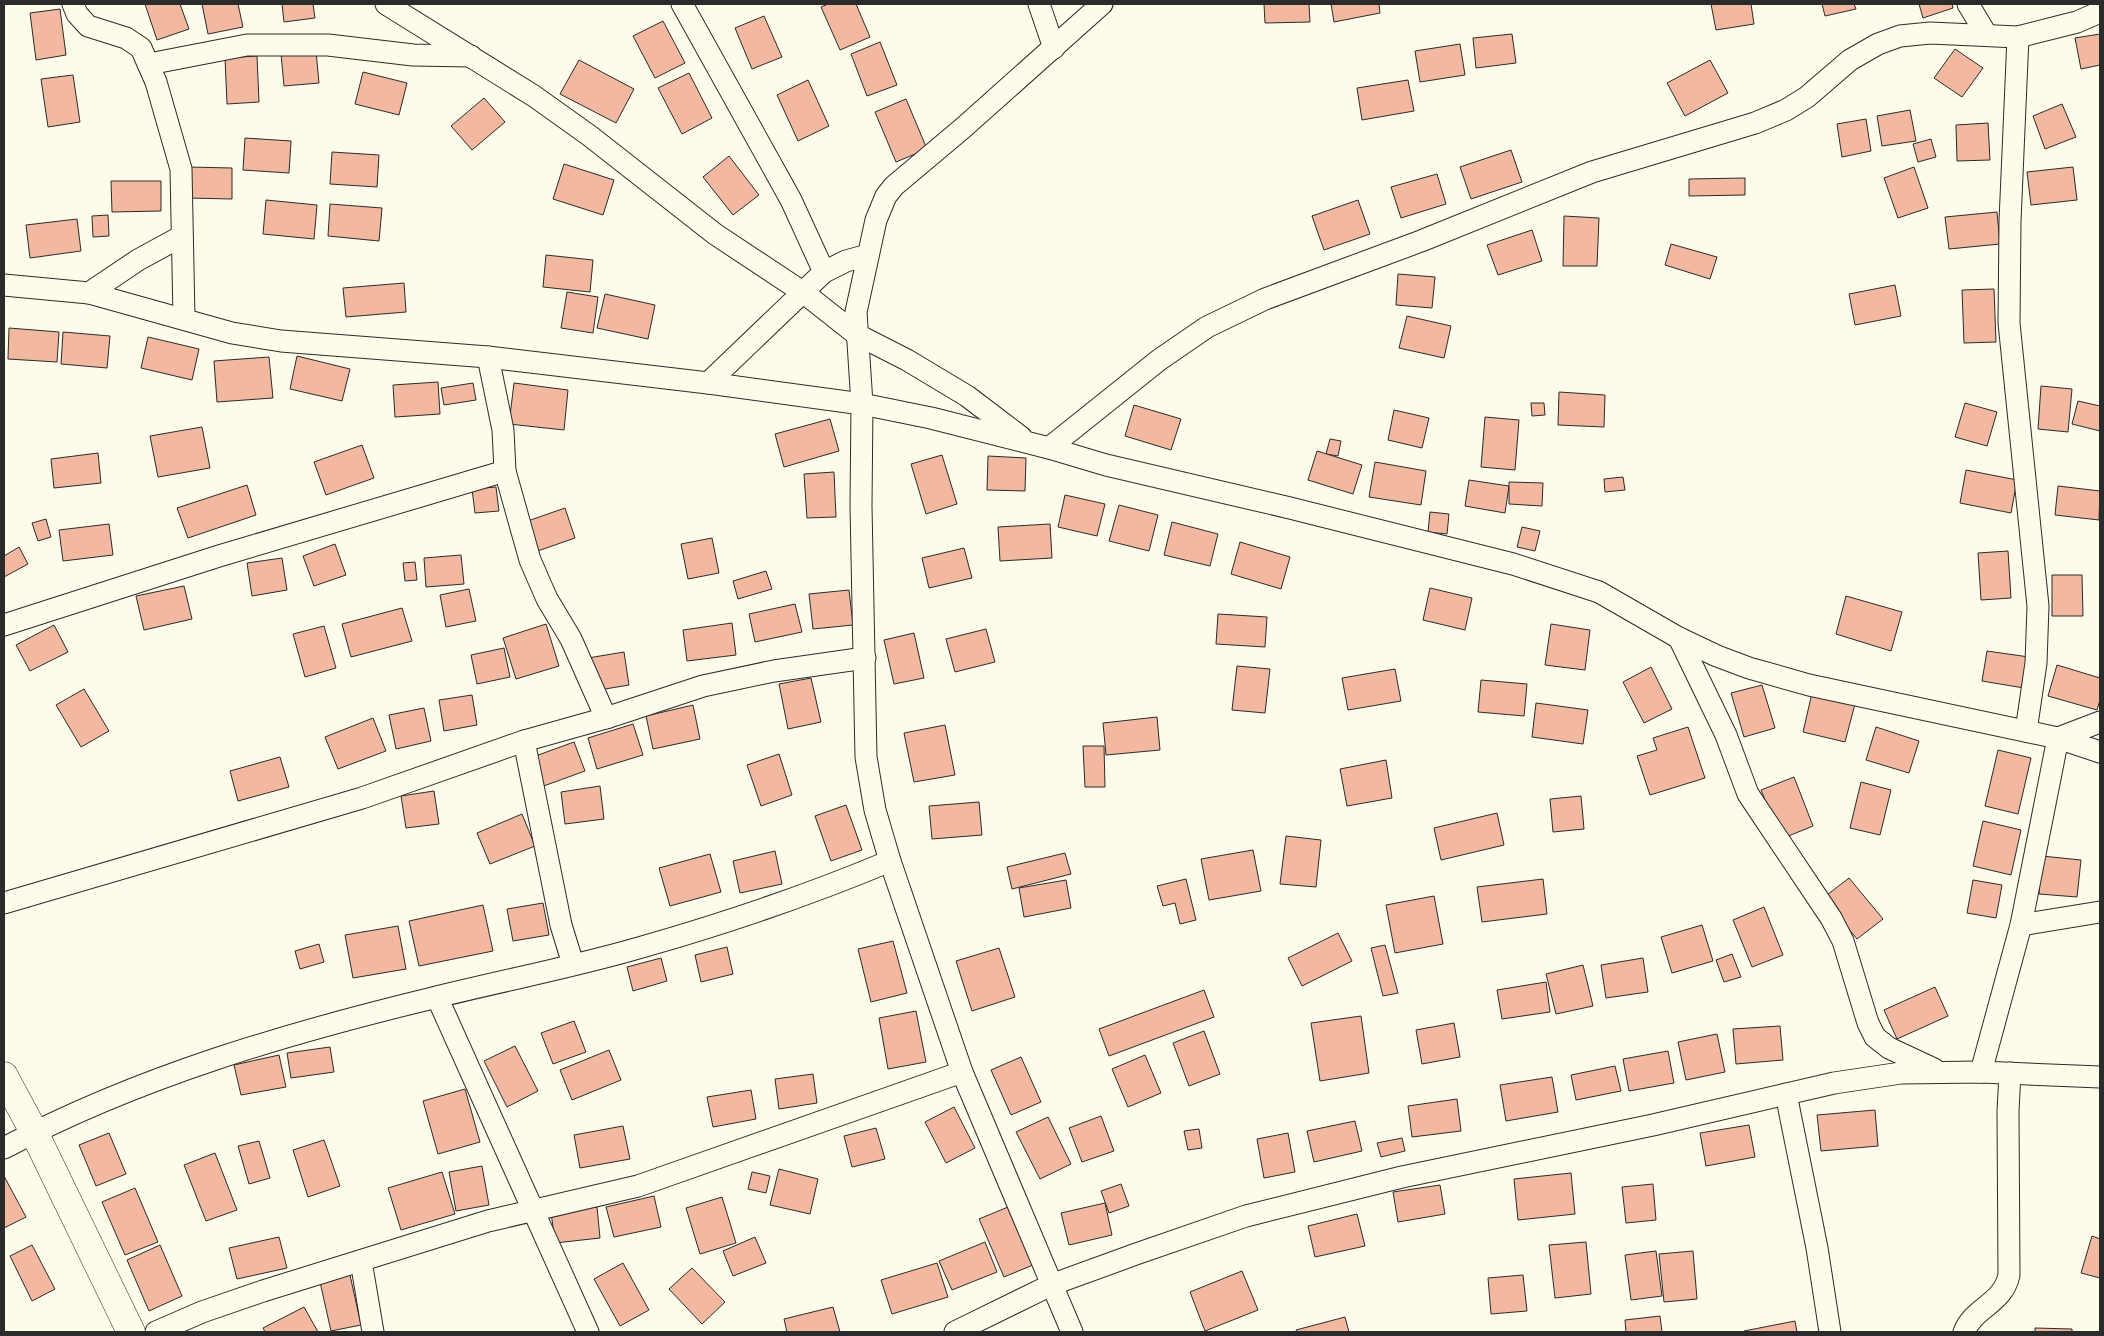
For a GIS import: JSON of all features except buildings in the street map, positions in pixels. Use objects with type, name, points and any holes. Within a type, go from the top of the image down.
[{"type":"main road","points":[[4,1076],[34,1132],[131,1332]]},
{"type":"street","points":[[73,4],[77,14],[88,26],[136,43],[141,48],[149,64],[181,169],[184,318]]},
{"type":"street","points":[[386,4],[471,56],[558,113],[715,234],[804,293],[856,334],[907,360],[967,396],[1027,442]]},
{"type":"street","points":[[682,4],[791,200],[824,272]]},
{"type":"street","points":[[1039,4],[1054,48]]},
{"type":"street","points":[[1072,1332],[962,1072],[890,861],[875,810],[866,757],[861,506],[862,404],[856,312],[876,220],[886,196],[894,186],[1054,48],[1102,4]]},
{"type":"street","points":[[1968,4],[1986,34]]},
{"type":"street","points":[[1050,448],[1159,360],[1207,327],[1265,299],[1421,241],[1592,172],[1755,123],[1786,110],[1807,97],[1850,60],[1878,44],[1900,36],[1930,33],[1986,34],[2018,37],[2077,22],[2100,12]]},
{"type":"street","points":[[2018,37],[2010,221],[2010,323],[2038,606],[2036,663],[2026,731]]},
{"type":"street","points":[[149,64],[247,45],[328,45],[413,55],[471,56]]},
{"type":"street","points":[[89,292],[138,260],[182,236]]},
{"type":"street","points":[[708,383],[824,272],[846,261],[868,255]]},
{"type":"street","points":[[4,285],[89,292],[232,333],[281,341],[488,358],[708,383],[862,404],[1027,442],[1106,465],[1290,508],[1513,564],[1599,592],[1679,638],[1717,656],[1809,685],[2058,738],[2100,752]]},
{"type":"street","points":[[488,358],[503,430],[505,471],[530,560],[547,599],[571,639],[606,718]]},
{"type":"street","points":[[4,625],[219,556],[505,471]]},
{"type":"street","points":[[1679,638],[1726,735],[1748,794],[1831,918],[1843,941],[1868,1023],[1875,1038],[1889,1048],[1940,1072]]},
{"type":"street","points":[[4,903],[362,798],[524,741],[606,718],[703,686],[774,671],[865,658]]},
{"type":"street","points":[[2058,738],[2100,722]]},
{"type":"street","points":[[1981,1072],[2022,925],[2058,738]]},
{"type":"street","points":[[524,741],[561,926],[573,964]]},
{"type":"street","points":[[4,1148],[34,1132],[208,1060],[437,997],[641,948],[806,895],[890,861]]},
{"type":"street","points":[[2022,925],[2100,912]]},
{"type":"street","points":[[437,997],[531,1210],[588,1332]]},
{"type":"street","points":[[156,1332],[202,1312],[263,1291],[488,1221],[638,1186],[962,1072]]},
{"type":"street","points":[[955,1332],[1051,1285],[1246,1216],[1402,1177],[1653,1125],[1786,1094],[1892,1074],[1981,1072],[2100,1077]]},
{"type":"street","points":[[1964,1332],[1973,1318],[2006,1288],[2009,1275],[2008,1111],[2010,1074]]},
{"type":"street","points":[[1786,1094],[1817,1248],[1830,1332]]},
{"type":"street","points":[[361,1261],[373,1332]]}]
